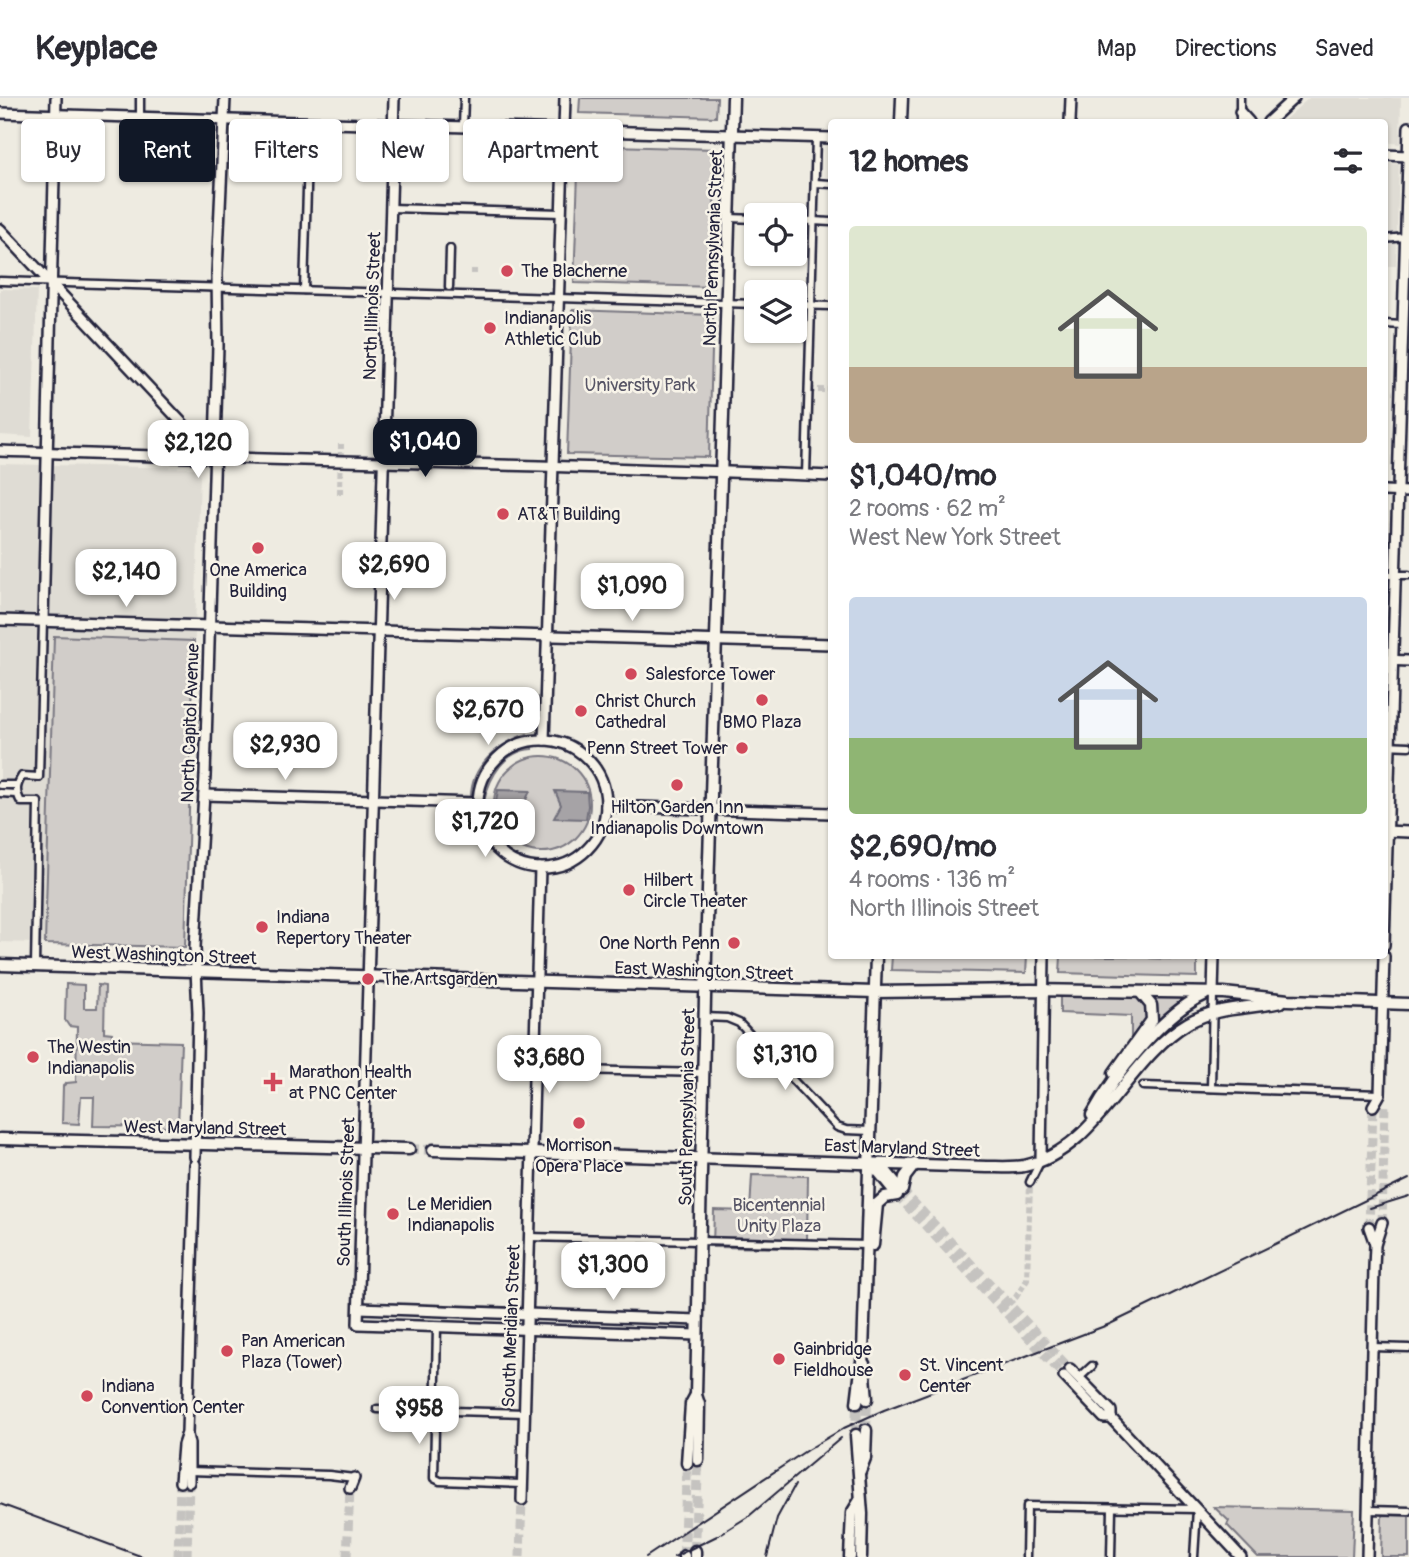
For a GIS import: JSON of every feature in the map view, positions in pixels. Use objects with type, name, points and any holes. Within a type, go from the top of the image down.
[{"type":"main road","points":[[43,621],[56,98]]},
{"type":"main road","name":"North Capitol Avenue","points":[[187,1433],[198,1013],[197,899],[204,795],[225,98]]},
{"type":"main road","name":"North Illinois Street","points":[[393,119],[394,98]]},
{"type":"main road","points":[[564,119],[565,98]]},
{"type":"main road","name":"North Pennsylvania Street","points":[[706,987],[733,98]]},
{"type":"main road","points":[[901,119],[902,98]]},
{"type":"main road","points":[[1070,119],[1071,98]]},
{"type":"main road","points":[[1271,119],[1294,98]]},
{"type":"main road","points":[[0,113],[229,120]]},
{"type":"main road","points":[[449,127],[463,127]]},
{"type":"main road","points":[[1409,127],[1407,274],[1403,324],[1405,384],[1389,575],[1388,660],[1409,661]]},
{"type":"main road","points":[[623,132],[828,138]]},
{"type":"main road","points":[[1388,155],[1408,156]]},
{"type":"main road","name":"North Illinois Street","points":[[369,977],[392,182]]},
{"type":"main road","points":[[544,740],[562,182]]},
{"type":"main road","points":[[0,229],[214,457]]},
{"type":"main road","points":[[0,452],[722,470],[828,476]]},
{"type":"main road","points":[[1388,491],[1409,492]]},
{"type":"main road","points":[[0,620],[828,644]]},
{"type":"main road","points":[[544,740],[569,746],[590,761],[602,782],[606,806],[601,831],[586,851],[564,864],[540,868],[516,863],[495,848],[482,827],[478,803],[483,780],[502,754],[522,744],[544,740]]},
{"type":"main road","points":[[204,795],[478,803]]},
{"type":"main road","points":[[606,806],[828,813]]},
{"type":"main road","points":[[1388,831],[1409,832]]},
{"type":"main road","points":[[537,982],[540,868]]},
{"type":"main road","points":[[862,1401],[876,959]]},
{"type":"main road","points":[[1041,1160],[1044,959]]},
{"type":"main road","points":[[1083,1131],[1103,1096],[1150,1036],[1192,1001],[1203,995],[1213,994],[1214,959]]},
{"type":"main road","points":[[1373,1106],[1380,1094],[1384,959]]},
{"type":"main road","name":"West Washington Street","points":[[0,965],[537,982]]},
{"type":"main road","name":"South Illinois Street","points":[[369,977],[358,1324],[437,1326]]},
{"type":"main road","name":"East Washington Street","points":[[537,982],[874,992],[1043,990],[1213,994],[1288,1000],[1409,1004]]},
{"type":"main road","name":"South Meridian Street","points":[[522,1500],[537,982]]},
{"type":"main road","name":"South Pennsylvania Street","points":[[692,1461],[699,1404],[696,1395],[697,1335],[706,987]]},
{"type":"main road","points":[[1103,1096],[1119,1066],[1152,1020],[1151,1005],[1140,993]]},
{"type":"main road","name":"East Washington Street","points":[[1213,1012],[1288,1000]]},
{"type":"main road","name":"East Maryland Street","points":[[532,1153],[1000,1167],[1026,1165],[1057,1151],[1083,1131],[1162,1041],[1188,1023],[1213,1012]]},
{"type":"main road","points":[[1380,1094],[1385,1104]]},
{"type":"main road","name":"West Maryland Street","points":[[0,1139],[409,1149]]},
{"type":"main road","points":[[433,1150],[532,1153]]},
{"type":"main road","points":[[870,1163],[887,1172],[900,1193]]},
{"type":"main road","points":[[900,1193],[904,1179],[915,1164]]},
{"type":"main road","points":[[866,1276],[877,1204],[885,1197],[900,1193]]},
{"type":"main road","points":[[1367,1557],[1376,1245],[1382,1223]]},
{"type":"main road","points":[[1369,1227],[1376,1245]]},
{"type":"main road","points":[[359,1308],[698,1320]]},
{"type":"main road","points":[[437,1326],[697,1335]]},
{"type":"main road","points":[[1111,1418],[1104,1418],[1067,1372],[1079,1378],[1111,1411],[1111,1418],[1241,1557]]},
{"type":"main road","points":[[861,1432],[865,1458],[860,1472],[861,1557]]},
{"type":"main road","points":[[187,1433],[189,1471],[185,1482],[183,1445],[187,1433]]},
{"type":"main road","points":[[350,1488],[354,1478]]},
{"type":"main road","points":[[850,1557],[852,1513],[860,1500]]},
{"type":"street","points":[[140,117],[141,98]]},
{"type":"street","points":[[463,119],[464,98]]},
{"type":"street","points":[[1240,98],[1240,117]]},
{"type":"street","points":[[806,475],[817,137]]},
{"type":"street","points":[[304,290],[307,182]]},
{"type":"street","points":[[815,183],[828,184]]},
{"type":"street","points":[[391,208],[561,213]]},
{"type":"street","points":[[729,218],[744,219]]},
{"type":"street","points":[[807,221],[828,222]]},
{"type":"street","points":[[1388,239],[1406,237]]},
{"type":"street","points":[[449,287],[450,249]]},
{"type":"street","points":[[0,281],[744,304]]},
{"type":"street","points":[[807,305],[828,306]]},
{"type":"street","points":[[1388,324],[1403,324]]},
{"type":"street","points":[[1389,575],[1409,575]]},
{"type":"street","points":[[35,966],[38,802],[21,802],[16,794],[16,785],[22,776],[39,777],[43,621]]},
{"type":"street","points":[[1388,745],[1409,746]]},
{"type":"street","points":[[0,785],[16,785]]},
{"type":"street","points":[[0,793],[16,794]]},
{"type":"street","points":[[1210,1088],[1213,994]]},
{"type":"street","points":[[705,1017],[727,1018],[739,1023],[837,1127],[871,1131]]},
{"type":"street","points":[[535,1069],[704,1073]]},
{"type":"street","points":[[1143,1086],[1380,1094]]},
{"type":"street","points":[[1030,1182],[1041,1160]]},
{"type":"street","points":[[529,1237],[699,1241],[867,1251]]},
{"type":"street","points":[[437,1326],[434,1478],[440,1481],[523,1484]]},
{"type":"street","points":[[1372,1347],[1409,1348]]},
{"type":"street","points":[[1079,1378],[1093,1366]]},
{"type":"street","points":[[377,1409],[524,1413]]},
{"type":"street","points":[[189,1471],[354,1478]]},
{"type":"street","points":[[1026,1557],[1027,1506],[1197,1509],[1194,1557]]},
{"type":"street","points":[[1111,1557],[1112,1508]]},
{"type":"street","points":[[1368,1510],[1409,1511]]},
{"type":"shaded area","points":[[1309,98],[1401,98],[1400,144],[1388,142],[1388,119],[1285,119]]},
{"type":"shaded area","points":[[1388,163],[1399,164],[1396,266],[1388,266]]},
{"type":"shaded area","points":[[0,289],[37,290],[32,437],[0,435]]},
{"type":"shaded area","points":[[0,464],[195,468],[200,474],[185,947],[0,942]]},
{"type":"shaded area","points":[[498,790],[530,791],[524,804],[529,818],[498,817]]},
{"type":"shaded area","points":[[555,791],[587,792],[586,819],[554,818],[561,805]]},
{"type":"green space","points":[[580,98],[717,98],[716,117],[579,113]]},
{"type":"green space","points":[[623,146],[715,149],[713,287],[574,283],[578,182],[623,182]]},
{"type":"green space","name":"University Park","points":[[572,310],[713,315],[709,457],[567,454]]},
{"type":"green space","points":[[54,636],[194,641],[185,947],[45,944]]},
{"type":"green space","points":[[527,734],[532,739],[532,749],[514,754],[500,766],[494,774],[484,801],[481,803],[471,799],[475,776],[481,766],[506,743]]},
{"type":"green space","points":[[542,756],[560,760],[576,770],[586,786],[590,804],[586,822],[576,838],[560,848],[542,852],[524,848],[508,838],[498,822],[494,804],[498,786],[508,770],[524,760]]},
{"type":"green space","points":[[892,959],[1027,959],[1026,973],[891,970]]},
{"type":"green space","points":[[1061,959],[1197,960],[1197,977],[1060,973]]},
{"type":"green space","points":[[66,984],[84,985],[84,1008],[97,1008],[98,985],[105,986],[104,1032],[112,1033],[112,1040],[181,1042],[178,1127],[93,1126],[94,1097],[81,1097],[79,1124],[62,1123],[63,1086],[76,1082],[77,1027],[69,1026],[65,1020]]},
{"type":"green space","points":[[1060,996],[1188,998],[1157,1023],[1145,1020],[1131,1038],[1131,1016],[1060,1013]]},
{"type":"green space","name":"Bicentennial Unity Plaza","points":[[752,1175],[808,1176],[807,1240],[793,1240],[793,1248],[713,1247],[714,1210],[750,1211]]},
{"type":"green space","points":[[1214,1507],[1354,1510],[1352,1557],[1258,1557],[1227,1525],[1229,1521]]},
{"type":"green space","points":[[1382,1515],[1409,1516],[1409,1557],[1381,1557]]},
{"type":"tunnel","points":[[474,269],[474,274]]},
{"type":"tunnel","points":[[809,390],[828,390]]},
{"type":"tunnel","points":[[340,494],[341,444]]},
{"type":"tunnel","points":[[1382,1223],[1385,1104]]},
{"type":"tunnel","points":[[1369,1227],[1373,1106]]},
{"type":"tunnel","points":[[409,1149],[433,1150]]},
{"type":"tunnel","points":[[1002,1310],[1016,1297],[1027,1280],[1030,1182]]},
{"type":"tunnel","points":[[902,1190],[1070,1369]]},
{"type":"tunnel","points":[[897,1195],[1064,1376]]},
{"type":"tunnel","points":[[866,1430],[867,1399]]},
{"type":"tunnel","points":[[856,1435],[857,1403]]},
{"type":"tunnel","points":[[695,1551],[698,1460]]},
{"type":"tunnel","points":[[684,1556],[687,1463]]},
{"type":"tunnel","points":[[178,1557],[180,1482]]},
{"type":"tunnel","points":[[187,1557],[189,1482]]},
{"type":"tunnel","points":[[347,1557],[350,1488]]},
{"type":"tunnel","points":[[520,1557],[522,1500]]},
{"type":"railway","points":[[646,1557],[844,1428],[884,1410],[1110,1324],[1409,1179]]},
{"type":"railway","points":[[1370,1208],[1409,1196]]},
{"type":"railway","points":[[674,1557],[717,1536],[749,1516],[841,1438]]},
{"type":"railway","points":[[767,1557],[777,1518],[795,1485]]},
{"type":"railway","points":[[0,1504],[143,1557]]},
{"type":"place","name":"The Blacherne","points":[[507,271]]},
{"type":"place","name":"Indianapolis Athletic Club","points":[[490,328]]},
{"type":"place","name":"AT&T Building","points":[[503,514]]},
{"type":"place","name":"One America Building","points":[[258,548]]},
{"type":"place","name":"Salesforce Tower","points":[[631,674]]},
{"type":"place","name":"BMO Plaza","points":[[762,700]]},
{"type":"place","name":"Christ Church Cathedral","points":[[581,711]]},
{"type":"place","name":"Penn Street Tower","points":[[742,748]]},
{"type":"place","name":"Hilton Garden Inn Indianapolis Downtown","points":[[677,785]]},
{"type":"place","name":"Hilbert Circle Theater","points":[[629,890]]},
{"type":"place","name":"Indiana Repertory Theater","points":[[262,927]]},
{"type":"place","name":"One North Penn","points":[[734,943]]},
{"type":"place","name":"The Artsgarden","points":[[368,979]]},
{"type":"place","name":"The Westin Indianapolis","points":[[33,1057]]},
{"type":"place","name":"Marathon Health at PNC Center","points":[[273,1082]]},
{"type":"place","name":"Morrison Opera Place","points":[[579,1123]]},
{"type":"place","name":"Le Meridien Indianapolis","points":[[393,1214]]},
{"type":"place","name":"Pan American Plaza (Tower)","points":[[227,1351]]},
{"type":"place","name":"Gainbridge Fieldhouse","points":[[779,1359]]},
{"type":"place","name":"St. Vincent Center","points":[[905,1375]]},
{"type":"place","name":"Indiana Convention Center","points":[[87,1396]]}]
